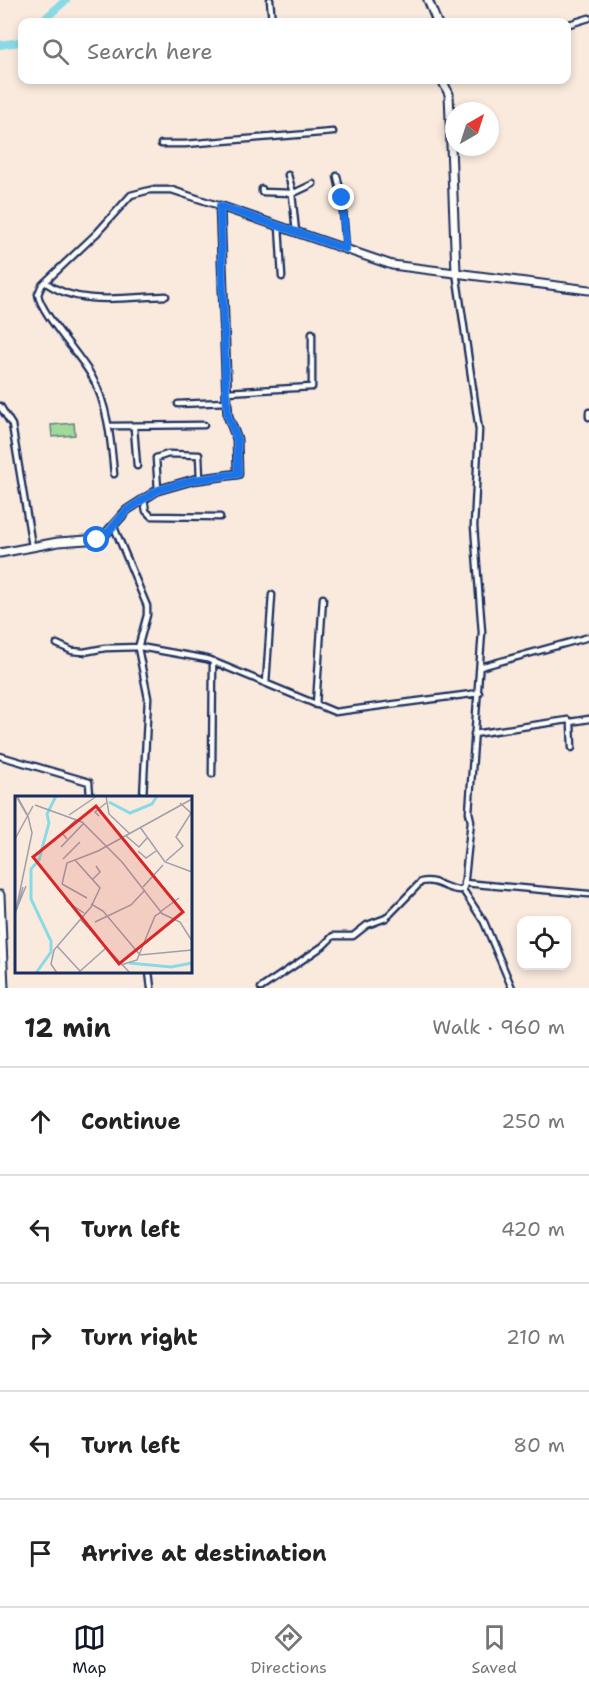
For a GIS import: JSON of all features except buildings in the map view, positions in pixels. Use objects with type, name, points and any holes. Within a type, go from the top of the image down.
[{"type":"street","points":[[270,0],[272,18]]},
{"type":"street","points":[[428,0],[435,18]]},
{"type":"street","points":[[571,24],[589,18]]},
{"type":"street","points":[[444,84],[449,94],[456,273],[479,430],[474,526],[482,632],[469,812],[471,821],[463,890],[484,922],[512,988]]},
{"type":"street","points":[[161,144],[333,132]]},
{"type":"street","points":[[288,175],[293,193],[296,232]]},
{"type":"street","points":[[337,176],[342,198],[346,249]]},
{"type":"street","points":[[262,189],[262,192],[293,193],[313,184]]},
{"type":"street","points":[[114,474],[109,426],[93,377],[39,300],[38,294],[45,282],[97,233],[131,195],[150,190],[172,190],[392,265],[589,290]]},
{"type":"street","points":[[0,553],[58,542],[97,540],[105,536],[127,510],[158,490],[200,479],[238,474],[237,439],[228,416],[226,392],[220,206]]},
{"type":"street","points":[[279,226],[282,278]]},
{"type":"street","points":[[45,282],[58,292],[73,297],[166,296]]},
{"type":"street","points":[[226,392],[312,387],[312,333]]},
{"type":"street","points":[[178,404],[227,402]]},
{"type":"street","points":[[0,406],[12,425],[32,546]]},
{"type":"street","points":[[589,412],[589,417]]},
{"type":"street","points":[[109,426],[134,428],[149,424],[204,425]]},
{"type":"street","points":[[134,428],[137,466]]},
{"type":"street","points":[[158,490],[156,458],[166,455],[198,454],[200,479]]},
{"type":"street","points":[[144,500],[146,512],[151,516],[220,517]]},
{"type":"street","points":[[114,526],[147,606],[147,615],[138,648],[148,698],[143,796]]},
{"type":"street","points":[[266,683],[272,595]]},
{"type":"street","points":[[316,705],[323,598]]},
{"type":"street","points":[[480,667],[589,637]]},
{"type":"street","points":[[57,644],[72,651],[84,652],[105,648],[156,649],[213,661],[316,705],[343,712],[478,693]]},
{"type":"street","points":[[212,774],[213,661]]},
{"type":"street","points":[[474,734],[589,719]]},
{"type":"street","points":[[570,722],[572,748]]},
{"type":"street","points":[[0,756],[89,782],[90,796]]},
{"type":"street","points":[[261,988],[323,946],[333,936],[353,936],[367,925],[386,918],[421,882],[429,881],[451,890],[463,890]]},
{"type":"street","points":[[464,883],[589,894]]},
{"type":"street","points":[[0,895],[4,988]]},
{"type":"street","points":[[149,973],[151,988]]},
{"type":"green space","points":[[74,423],[75,435],[52,437],[51,425]]},
{"type":"waterway","points":[[46,18],[66,0]]},
{"type":"waterway","points":[[0,45],[18,42]]},
{"type":"route","points":[[97,540],[105,536],[127,510],[158,490],[193,480],[238,474],[237,439],[228,416],[226,392],[220,206],[346,249],[342,198]]}]
